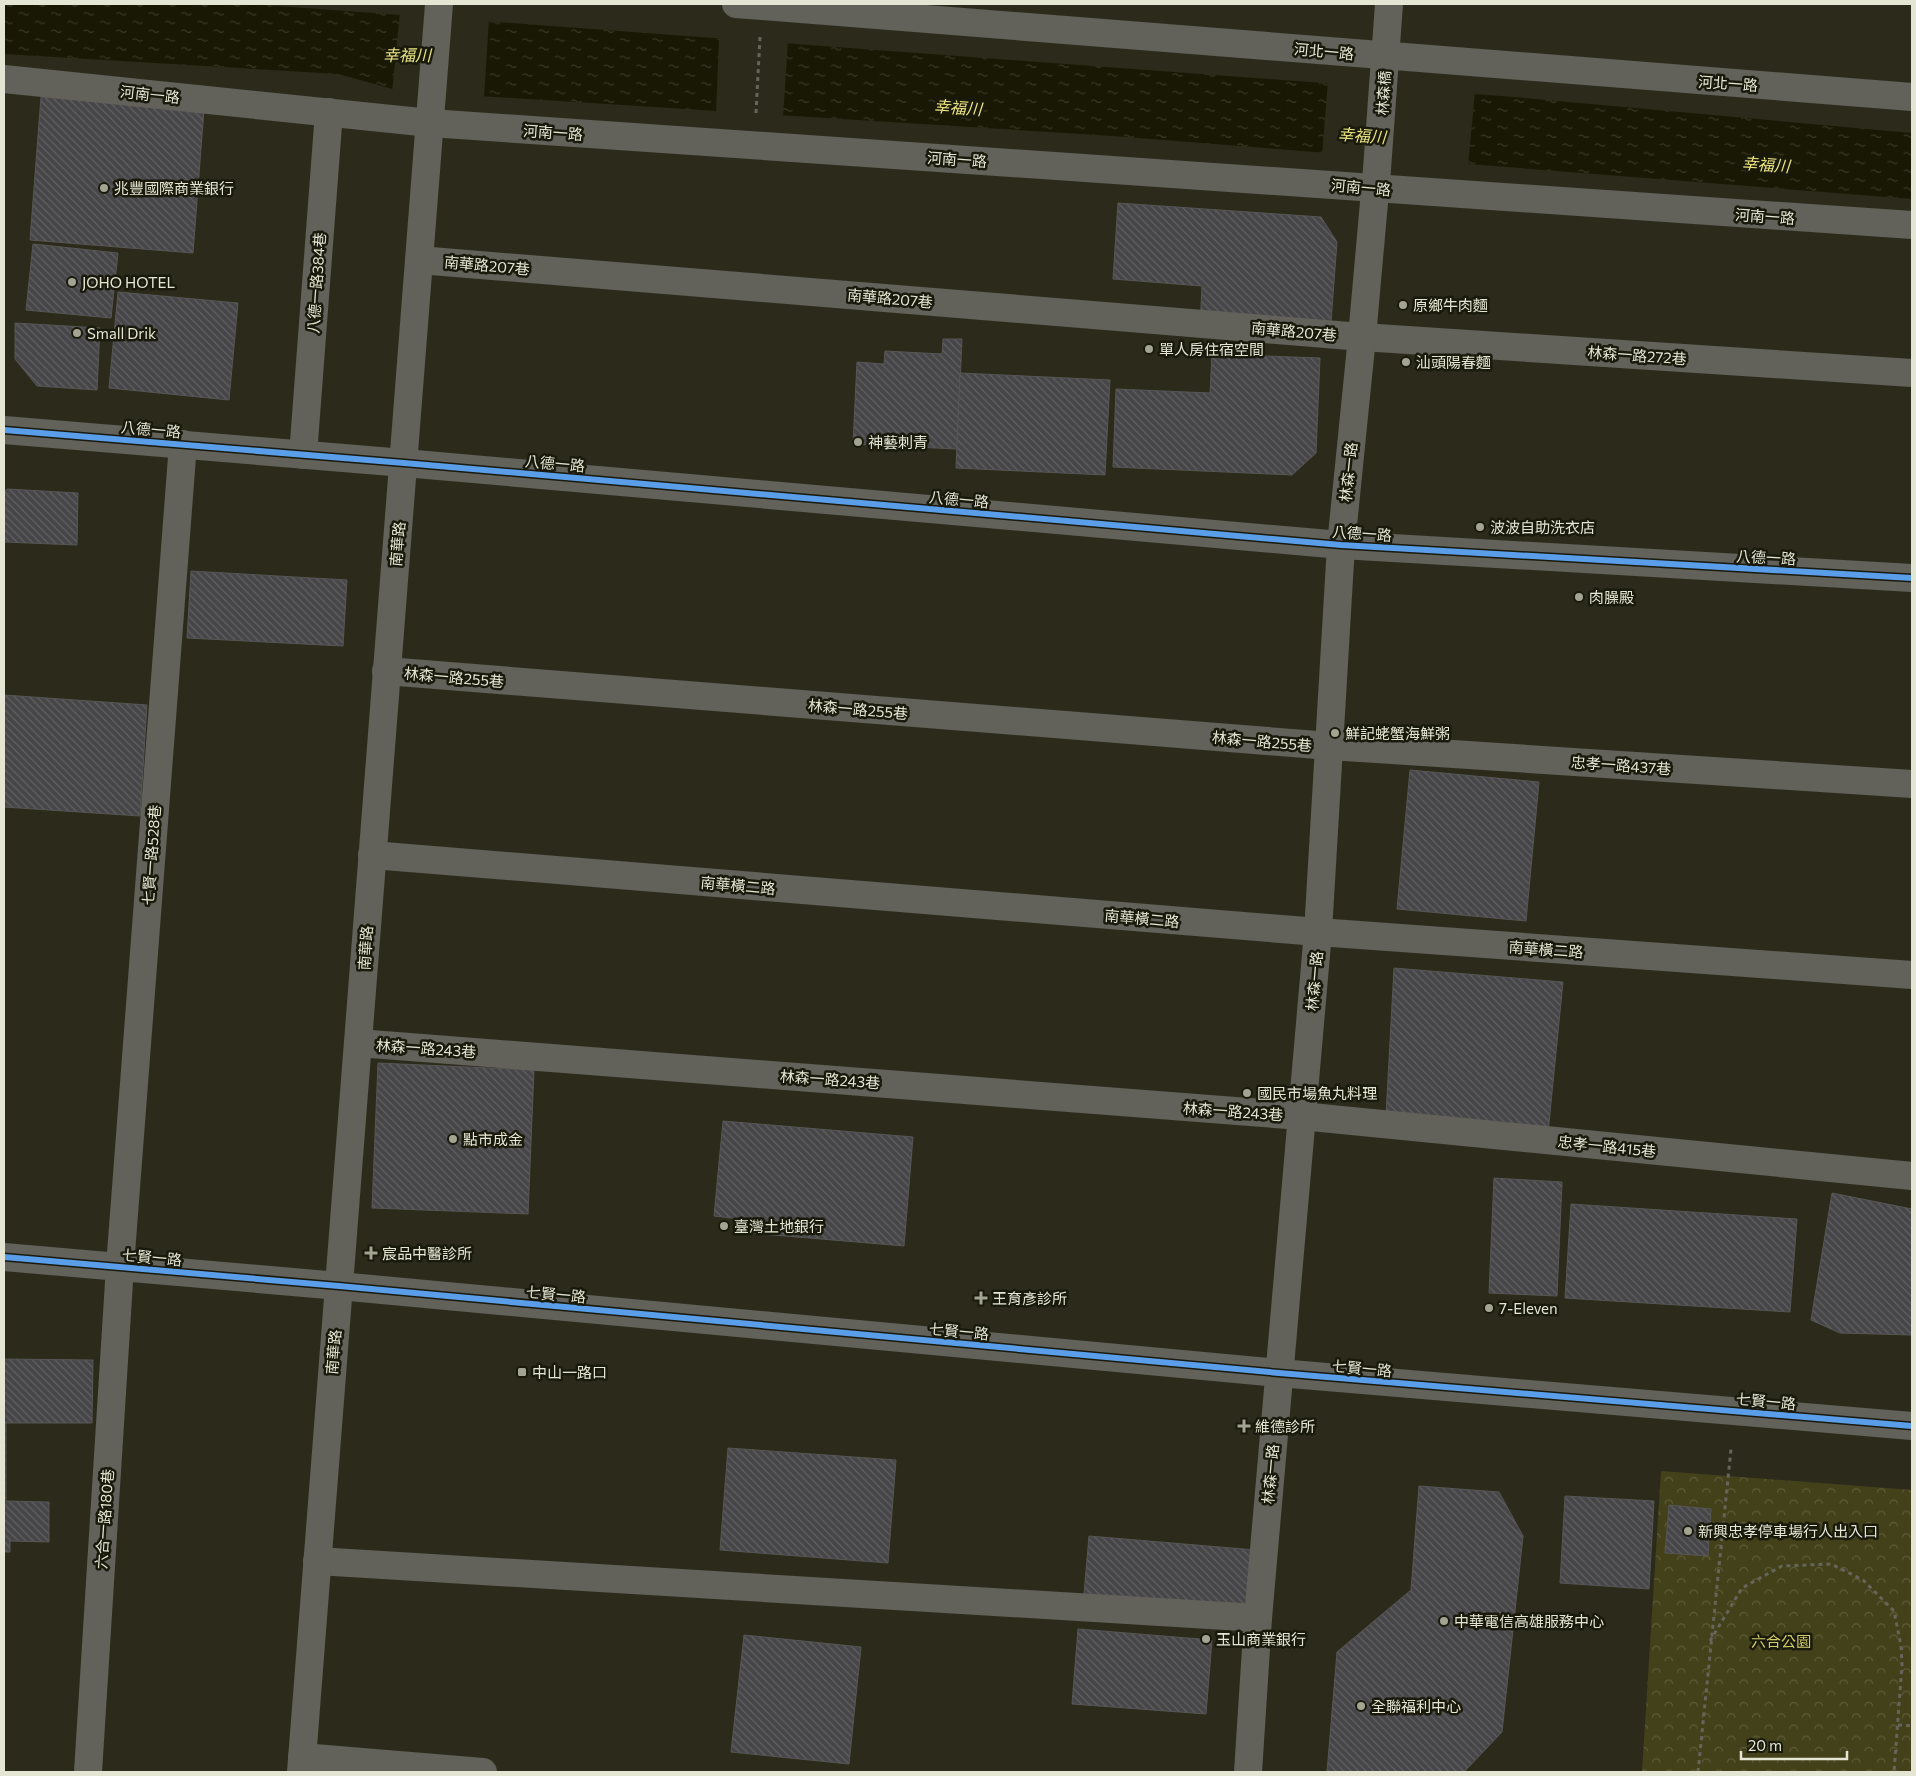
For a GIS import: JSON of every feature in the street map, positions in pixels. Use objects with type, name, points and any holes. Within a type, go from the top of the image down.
[{"type":"street","name":"南華路","points":[[301,1765],[439,4]]},
{"type":"street","points":[[1386,56],[1389,4]]},
{"type":"street","name":"河北一路","points":[[749,5],[1912,97]]},
{"type":"street","name":"林森橋","points":[[1375,189],[1386,56]]},
{"type":"street","name":"河南一路","points":[[4,79],[430,123],[1912,225]]},
{"type":"street","name":"八德一路384巷","points":[[303,454],[329,112]]},
{"type":"street","name":"林森一路","points":[[1248,1772],[1258,1618],[1318,932],[1341,545],[1375,189]]},
{"type":"street","name":"南華路207巷","points":[[418,260],[1362,337]]},
{"type":"street","name":"林森一路272巷","points":[[1362,337],[1912,373]]},
{"type":"street","name":"八德一路","points":[[4,430],[303,454],[1341,545],[1912,578]]},
{"type":"street","name":"七賢一路528巷","points":[[120,1266],[183,444]]},
{"type":"street","name":"林森一路255巷","points":[[386,671],[1330,746]]},
{"type":"street","name":"忠孝一路437巷","points":[[1330,746],[1912,784]]},
{"type":"street","name":"南華橫二路","points":[[372,855],[1318,932],[1912,975]]},
{"type":"street","name":"林森一路243巷","points":[[358,1043],[1302,1116]]},
{"type":"street","name":"忠孝一路415巷","points":[[1302,1116],[1912,1176]]},
{"type":"street","name":"七賢一路","points":[[4,1258],[120,1266],[1279,1373],[1912,1426]]},
{"type":"street","name":"六合一路180巷","points":[[88,1772],[120,1266]]},
{"type":"street","points":[[317,1561],[1258,1618]]},
{"type":"street","points":[[301,1765],[484,1772]]},
{"type":"path","points":[[749,5],[753,145]]},
{"type":"path","points":[[1698,1772],[1731,1449]]},
{"type":"path","points":[[1710,1641],[1742,1588],[1782,1566],[1831,1564],[1863,1580],[1894,1611],[1901,1646],[1902,1666],[1894,1772]]},
{"type":"path","points":[[1898,1724],[1912,1726]]},
{"type":"green space","name":"六合公園","points":[[1661,1471],[1912,1490],[1912,1772],[1642,1772]]},
{"type":"water","name":"幸福川","points":[[4,4],[252,4],[1514,97],[1912,133],[1912,199],[1112,136],[400,91],[338,74],[4,54]]},
{"type":"pier","points":[[400,12],[489,19],[484,99],[392,92]]},
{"type":"pier","points":[[719,36],[788,42],[783,117],[716,113]]},
{"type":"pier","points":[[1328,81],[1475,92],[1468,166],[1322,155]]},
{"type":"building","points":[[41,97],[204,109],[193,253],[30,240]]},
{"type":"building","points":[[1118,203],[1321,217],[1337,242],[1330,335],[1200,326],[1202,286],[1113,279]]},
{"type":"building","name":"JOHO HOTEL","points":[[33,244],[118,253],[111,318],[26,310]]},
{"type":"building","points":[[118,292],[238,303],[229,400],[109,388]]},
{"type":"building","points":[[15,323],[100,328],[97,390],[37,386],[15,359]]},
{"type":"building","points":[[943,339],[962,339],[957,449],[853,444],[857,362],[884,364],[885,351],[942,354]]},
{"type":"building","points":[[1212,354],[1320,358],[1316,453],[1292,475],[1113,467],[1116,389],[1210,393]]},
{"type":"building","points":[[960,373],[1110,380],[1105,475],[956,468]]},
{"type":"building","points":[[7,489],[78,493],[77,545],[4,542],[4,492]]},
{"type":"building","points":[[191,571],[347,580],[343,646],[187,638]]},
{"type":"building","points":[[4,695],[147,705],[140,816],[4,807]]},
{"type":"building","points":[[1410,770],[1539,782],[1526,921],[1397,909]]},
{"type":"building","points":[[1394,968],[1563,982],[1548,1133],[1386,1115]]},
{"type":"building","name":"點市成金","points":[[378,1063],[534,1070],[528,1214],[372,1208]]},
{"type":"building","points":[[723,1121],[913,1137],[904,1246],[738,1232],[739,1219],[714,1216]]},
{"type":"building","points":[[1494,1178],[1562,1182],[1557,1296],[1489,1293]]},
{"type":"building","points":[[1832,1193],[1912,1209],[1912,1335],[1840,1333],[1811,1320]]},
{"type":"building","points":[[1571,1204],[1797,1219],[1790,1312],[1565,1298]]},
{"type":"building","points":[[4,1359],[93,1360],[92,1423],[6,1423],[6,1501],[49,1502],[49,1542],[10,1541],[10,1552],[4,1552]]},
{"type":"building","points":[[728,1448],[896,1460],[888,1563],[720,1550]]},
{"type":"building","name":"中華電信高雄服務中心","points":[[1419,1486],[1499,1492],[1523,1536],[1502,1732],[1464,1772],[1327,1772],[1337,1652],[1411,1590]]},
{"type":"building","points":[[1565,1496],[1654,1501],[1649,1589],[1560,1583]]},
{"type":"building","name":"新興忠孝停車場行人出入口","points":[[1669,1505],[1711,1509],[1708,1556],[1665,1553]]},
{"type":"building","points":[[1089,1536],[1255,1550],[1250,1608],[1084,1594]]},
{"type":"building","points":[[1078,1629],[1212,1640],[1206,1714],[1072,1704]]},
{"type":"building","points":[[744,1635],[861,1647],[849,1764],[731,1752]]},
{"type":"cycle path","points":[[4,430],[1341,545],[1912,578]]},
{"type":"cycle path","points":[[4,1257],[1279,1373],[1912,1426]]},
{"type":"place","name":"兆豐國際商業銀行","points":[[104,188]]},
{"type":"place","name":"JOHO HOTEL","points":[[72,282]]},
{"type":"place","name":"原鄉牛肉麵","points":[[1403,305]]},
{"type":"place","name":"Small Drik","points":[[77,333]]},
{"type":"place","name":"單人房住宿空間","points":[[1149,349]]},
{"type":"place","name":"汕頭陽春麵","points":[[1406,362]]},
{"type":"place","name":"神藝刺青","points":[[858,442]]},
{"type":"place","name":"波波自助洗衣店","points":[[1480,527]]},
{"type":"place","name":"肉臊殿","points":[[1579,597]]},
{"type":"place","name":"鮮記蛯蟹海鮮粥","points":[[1335,733]]},
{"type":"place","name":"國民市場魚丸料理","points":[[1247,1093]]},
{"type":"place","name":"點市成金","points":[[453,1139]]},
{"type":"place","name":"臺灣土地銀行","points":[[724,1226]]},
{"type":"place","name":"宸品中醫診所","points":[[371,1253]]},
{"type":"place","name":"王育彥診所","points":[[981,1298]]},
{"type":"place","name":"7-Eleven","points":[[1489,1308]]},
{"type":"place","name":"中山一路口","points":[[522,1372]]},
{"type":"place","name":"維德診所","points":[[1244,1426]]},
{"type":"place","name":"新興忠孝停車場行人出入口","points":[[1688,1531]]},
{"type":"place","name":"中華電信高雄服務中心","points":[[1444,1621]]},
{"type":"place","name":"玉山商業銀行","points":[[1206,1639]]},
{"type":"place","name":"全聯福利中心","points":[[1361,1706]]}]
